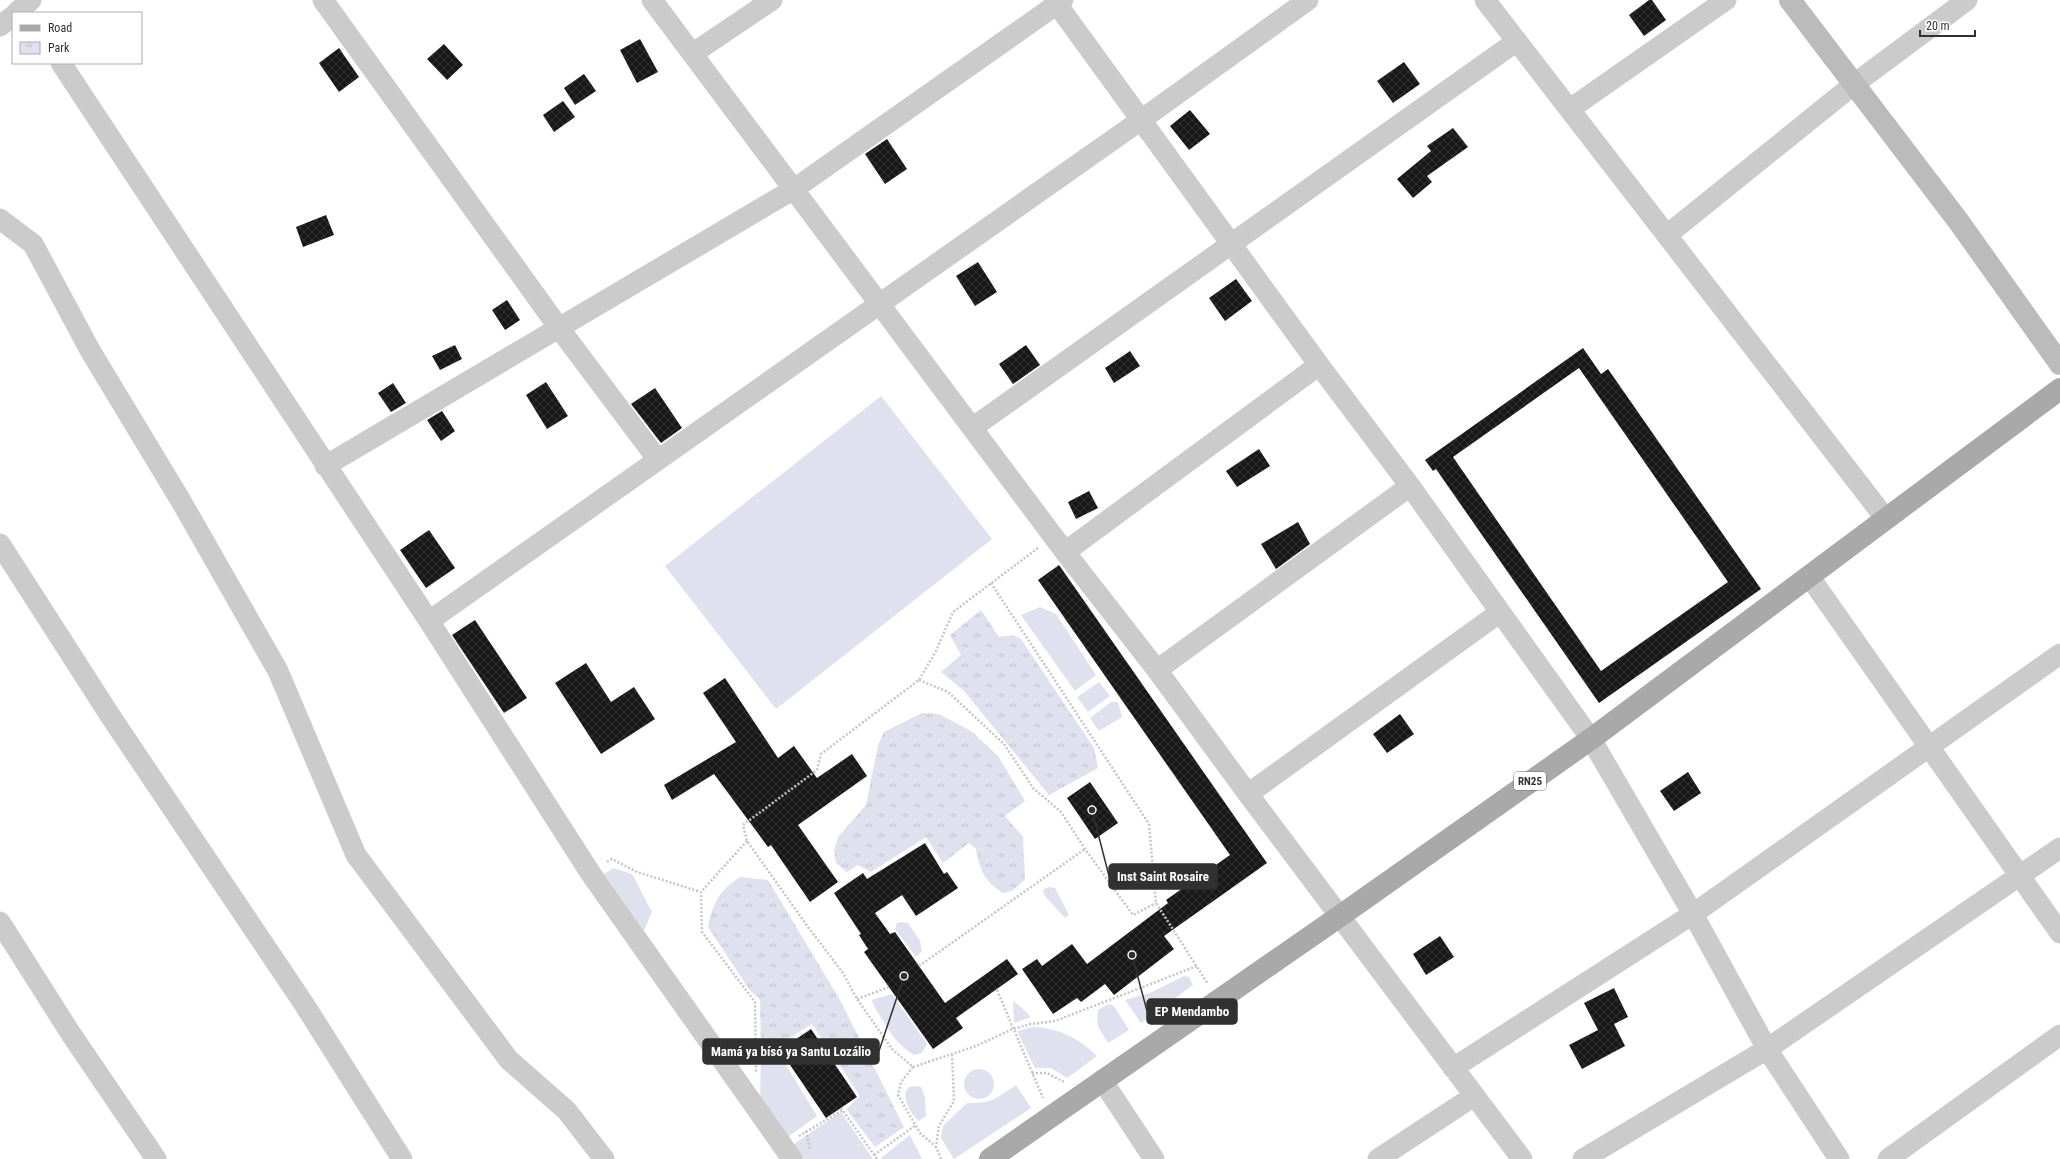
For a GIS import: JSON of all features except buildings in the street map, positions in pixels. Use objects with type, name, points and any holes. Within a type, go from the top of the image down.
[{"type":"main road","name":"RN25","points":[[990,1159],[1340,916],[1591,738],[2060,389]]},
{"type":"street","points":[[323,0],[559,328],[658,460]]},
{"type":"street","points":[[652,0],[1059,544],[1157,670],[1248,794],[1522,1159]]},
{"type":"street","points":[[692,54],[772,0]]},
{"type":"street","points":[[429,621],[1141,120],[1308,0]]},
{"type":"street","points":[[1485,0],[1886,519]]},
{"type":"street","points":[[1570,109],[1726,0]]},
{"type":"street","points":[[1790,0],[1853,85],[1959,222],[2060,364]]},
{"type":"street","points":[[1667,235],[1853,85],[1967,0]]},
{"type":"street","points":[[325,466],[794,189],[1058,1],[1141,120],[1319,365],[1410,486],[1499,613],[1591,738],[1693,914],[1767,1049],[1839,1159]]},
{"type":"street","points":[[0,26],[12,16]]},
{"type":"street","points":[[972,428],[1231,243],[1517,42]]},
{"type":"street","points":[[62,64],[325,466],[429,621],[592,874],[755,1105],[795,1154]]},
{"type":"street","points":[[0,219],[33,244],[91,352],[181,501],[278,671],[356,855],[509,1060],[567,1111],[604,1159]]},
{"type":"street","points":[[1059,544],[1319,365]]},
{"type":"street","points":[[1157,670],[1410,486]]},
{"type":"street","points":[[0,544],[111,717],[304,1004],[402,1159]]},
{"type":"street","points":[[1809,576],[2060,933]]},
{"type":"street","points":[[1248,794],[1499,613]]},
{"type":"street","points":[[1453,1068],[1693,914],[2060,654]]},
{"type":"street","points":[[1583,1159],[1767,1049],[2060,848]]},
{"type":"street","points":[[0,922],[71,1034],[156,1159]]},
{"type":"street","points":[[1888,1159],[2060,1035]]},
{"type":"street","points":[[1102,1080],[1154,1159]]},
{"type":"street","points":[[1378,1159],[1474,1096]]},
{"type":"path","points":[[913,1067],[892,1049],[857,999],[843,973],[747,842],[743,825],[817,770],[821,754],[919,680],[936,651],[953,612],[991,583],[1059,544]]},
{"type":"path","points":[[991,583],[1149,824],[1156,903],[1208,984]]},
{"type":"path","points":[[919,680],[948,692],[1004,744],[1033,788],[1061,812],[1085,850],[1133,915],[1156,903]]},
{"type":"path","points":[[747,842],[701,892],[702,932],[755,1002],[755,1105]]},
{"type":"path","points":[[919,966],[1085,850]]},
{"type":"path","points":[[592,874],[612,859],[637,872],[701,892]]},
{"type":"path","points":[[941,1159],[936,1147],[920,1133],[898,1095],[901,1082],[913,1067],[976,1046],[1013,1029],[1031,1024],[1055,1021],[1197,966]]},
{"type":"path","points":[[857,999],[889,987]]},
{"type":"path","points":[[997,990],[1046,1104]]},
{"type":"path","points":[[936,1147],[939,1126],[954,1101],[952,1054]]},
{"type":"path","points":[[1032,1073],[1047,1073],[1070,1086]]},
{"type":"path","points":[[795,1154],[806,1131],[842,1109],[877,1159]]},
{"type":"path","points":[[874,1155],[916,1125]]},
{"type":"path","points":[[795,1154],[806,1131]]},
{"type":"green space","points":[[881,396],[992,539],[776,709],[665,566]]},
{"type":"green space","points":[[1040,607],[1056,614],[1096,675],[1075,691],[1021,615]]},
{"type":"green space","points":[[981,610],[999,637],[1013,635],[1021,639],[1094,748],[1098,768],[1049,795],[964,691],[941,672],[961,655],[950,635]]},
{"type":"green space","points":[[1099,682],[1110,696],[1088,712],[1077,697]]},
{"type":"green space","points":[[1111,702],[1118,702],[1122,717],[1099,731],[1090,718]]},
{"type":"green space","points":[[922,713],[939,714],[971,731],[998,756],[1025,801],[1005,816],[1023,837],[1025,879],[1013,890],[1003,893],[991,884],[981,869],[976,849],[969,843],[943,863],[926,837],[871,872],[858,865],[847,872],[836,863],[834,851],[838,837],[866,805],[878,745],[884,732]]},
{"type":"green space","points":[[613,868],[632,874],[652,912],[644,931],[604,874]]},
{"type":"green space","points":[[740,877],[768,880],[840,1000],[904,1127],[875,1147],[846,1109],[860,1096],[812,1024],[775,1047],[761,1048],[760,1000],[749,989],[708,927],[712,911],[718,898],[727,887]]},
{"type":"green space","points":[[1049,887],[1055,888],[1069,915],[1065,918],[1044,895],[1043,890]]},
{"type":"green space","points":[[897,923],[908,923],[920,941],[922,951],[916,957],[895,929]]},
{"type":"green space","points":[[1184,976],[1189,977],[1193,985],[1141,1023],[1125,1000],[1150,993]]},
{"type":"green space","points":[[892,994],[927,1044],[922,1053],[914,1055],[895,1039],[873,1004],[872,1000]]},
{"type":"green space","points":[[1013,1001],[1022,1008],[1031,1017],[1014,1023]]},
{"type":"green space","points":[[1109,1004],[1114,1006],[1129,1030],[1108,1043],[1099,1028],[1097,1015],[1098,1010]]},
{"type":"green space","points":[[1033,1027],[1051,1029],[1068,1035],[1083,1044],[1097,1056],[1067,1078],[1051,1068],[1035,1068],[1017,1031]]},
{"type":"green space","points":[[775,1047],[817,1116],[785,1139],[760,1104],[761,1048]]},
{"type":"green space","points":[[979,1069],[990,1073],[994,1084],[990,1095],[979,1099],[968,1095],[964,1084],[968,1073]]},
{"type":"green space","points":[[1016,1085],[1031,1108],[954,1159],[941,1138],[943,1126],[967,1103],[988,1101],[998,1097]]},
{"type":"green space","points":[[909,1087],[921,1087],[925,1098],[926,1116],[919,1121],[911,1112],[905,1097],[905,1093]]},
{"type":"green space","points":[[841,1112],[873,1159],[800,1159],[791,1146]]},
{"type":"green space","points":[[910,1135],[922,1159],[881,1158]]},
{"type":"place","name":"Inst Saint Rosaire","points":[[1092,810]]},
{"type":"place","name":"EP Mendambo","points":[[1132,955]]},
{"type":"place","name":"Mamá ya bísó ya Santu Lozálio","points":[[904,976]]}]
